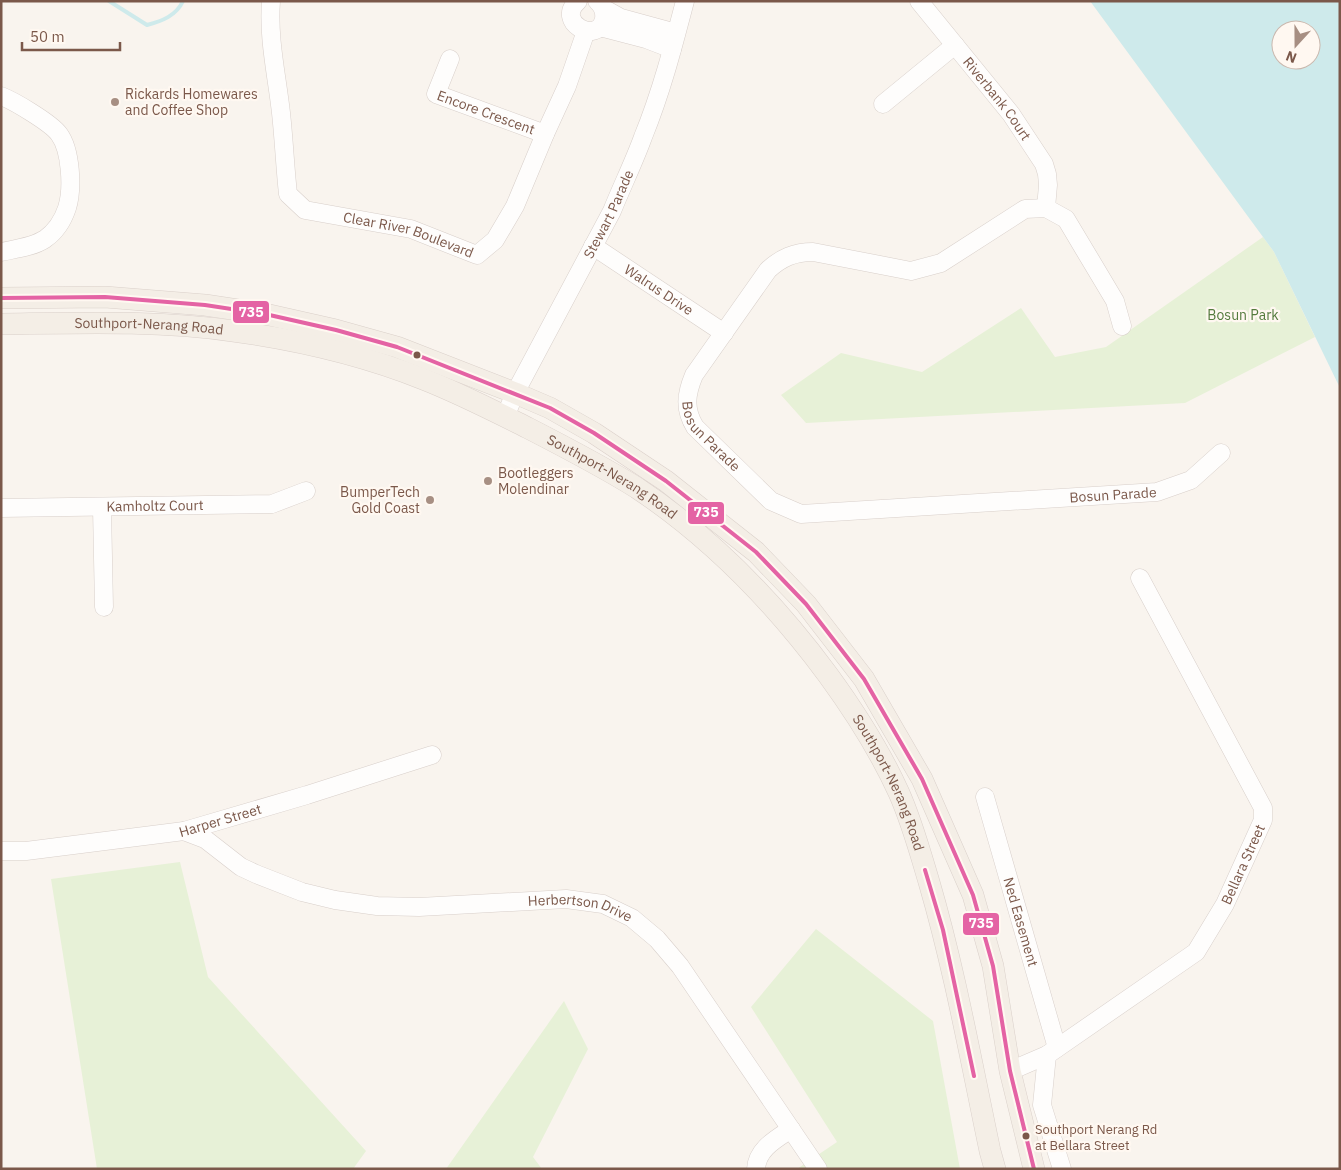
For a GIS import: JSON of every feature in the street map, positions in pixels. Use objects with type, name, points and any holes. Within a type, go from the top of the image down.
[{"type":"main road","name":"Southport-Nerang Road","points":[[1,298],[105,298],[205,305],[265,314],[336,330],[397,347],[550,408],[636,460],[666,481],[756,552],[806,604],[864,679],[922,779],[973,895],[992,966],[1010,1071],[1034,1169]]},
{"type":"main road","name":"Southport-Nerang Road","points":[[1,324],[201,326],[266,336],[333,350],[374,362],[423,379],[506,417],[598,465],[635,487],[695,531],[733,565],[770,603],[804,643],[854,710],[898,790],[916,839],[943,930],[995,1169]]},
{"type":"street","name":"Clear River Boulevard","points":[[271,1],[270,17],[273,60],[281,114],[288,194],[305,210],[411,229],[477,255],[495,240],[515,206],[545,134],[593,29],[604,18],[600,4]]},
{"type":"street","points":[[578,1],[573,7],[571,18],[576,27],[646,39],[674,41]]},
{"type":"street","name":"Stewart Parade","points":[[506,417],[515,393],[612,211],[644,136],[685,1]]},
{"type":"street","name":"Riverbank Court","points":[[919,1],[1011,114],[1044,164],[1048,185],[1046,208]]},
{"type":"street","points":[[600,4],[621,18],[674,41]]},
{"type":"street","points":[[883,104],[955,45]]},
{"type":"street","name":"Encore Crescent","points":[[450,58],[436,94],[545,134]]},
{"type":"street","points":[[1,96],[16,103],[59,134],[68,157],[70,182],[66,210],[55,229],[43,240],[36,243],[1,252]]},
{"type":"street","points":[[1046,208],[1066,219],[1115,301],[1122,326]]},
{"type":"street","name":"Bosun Parade","points":[[1046,208],[1026,209],[941,263],[911,271],[813,252],[792,254],[782,258],[768,270],[694,375],[687,402],[689,417],[707,439],[771,501],[801,514],[1157,492],[1191,480],[1221,453]]},
{"type":"street","name":"Walrus Drive","points":[[593,246],[724,333]]},
{"type":"street","name":"Kamholtz Court","points":[[1,508],[272,504],[306,491]]},
{"type":"street","points":[[102,508],[104,607]]},
{"type":"street","name":"Bellara Street","points":[[1010,1071],[1052,1052],[1196,952],[1225,904],[1263,820],[1262,808],[1140,578]]},
{"type":"street","name":"Harper Street","points":[[1,852],[26,851],[184,831],[432,755]]},
{"type":"street","name":"Ned Easement","points":[[985,797],[1052,1052]]},
{"type":"street","name":"Herbertson Drive","points":[[184,831],[205,839],[223,855],[241,867],[302,892],[335,900],[376,906],[419,907],[566,899],[603,904],[632,918],[657,939],[680,966],[818,1169]]},
{"type":"street","points":[[1052,1052],[1042,1105],[1062,1169]]},
{"type":"street","points":[[756,1169],[759,1156],[764,1148],[791,1129]]},
{"type":"green space","name":"Bosun Park","points":[[1263,237],[1274,252],[1315,337],[1185,403],[806,423],[781,395],[841,353],[922,372],[1021,308],[1055,357],[1106,347]]},
{"type":"green space","points":[[180,862],[208,977],[366,1151],[353,1169],[97,1169],[51,879]]},
{"type":"green space","points":[[816,929],[933,1021],[960,1169],[797,1169],[837,1142],[751,1007]]},
{"type":"green space","points":[[564,1001],[588,1049],[533,1157],[542,1169],[446,1169]]},
{"type":"water","points":[[1090,1],[1340,1],[1340,388],[1274,252]]},
{"type":"waterway","points":[[109,1],[147,25],[168,17],[177,11],[183,1]]},
{"type":"transit line","name":"735","points":[[1,298],[105,297],[205,305],[265,314],[336,330],[397,347],[550,408],[594,433],[666,481],[756,552],[806,604],[864,679],[922,779],[973,895],[993,966],[1010,1071],[1034,1169]]},
{"type":"transit line","name":"735","points":[[925,870],[943,930],[974,1076]]},
{"type":"place","name":"Rickards Homewares and Coffee Shop","points":[[115,102]]},
{"type":"place","name":"Bootleggers Molendinar","points":[[488,481]]},
{"type":"place","name":"BumperTech Gold Coast","points":[[430,500]]},
{"type":"place","name":"Southport Nerang Rd at Bellara Street","points":[[1026,1136]]}]
